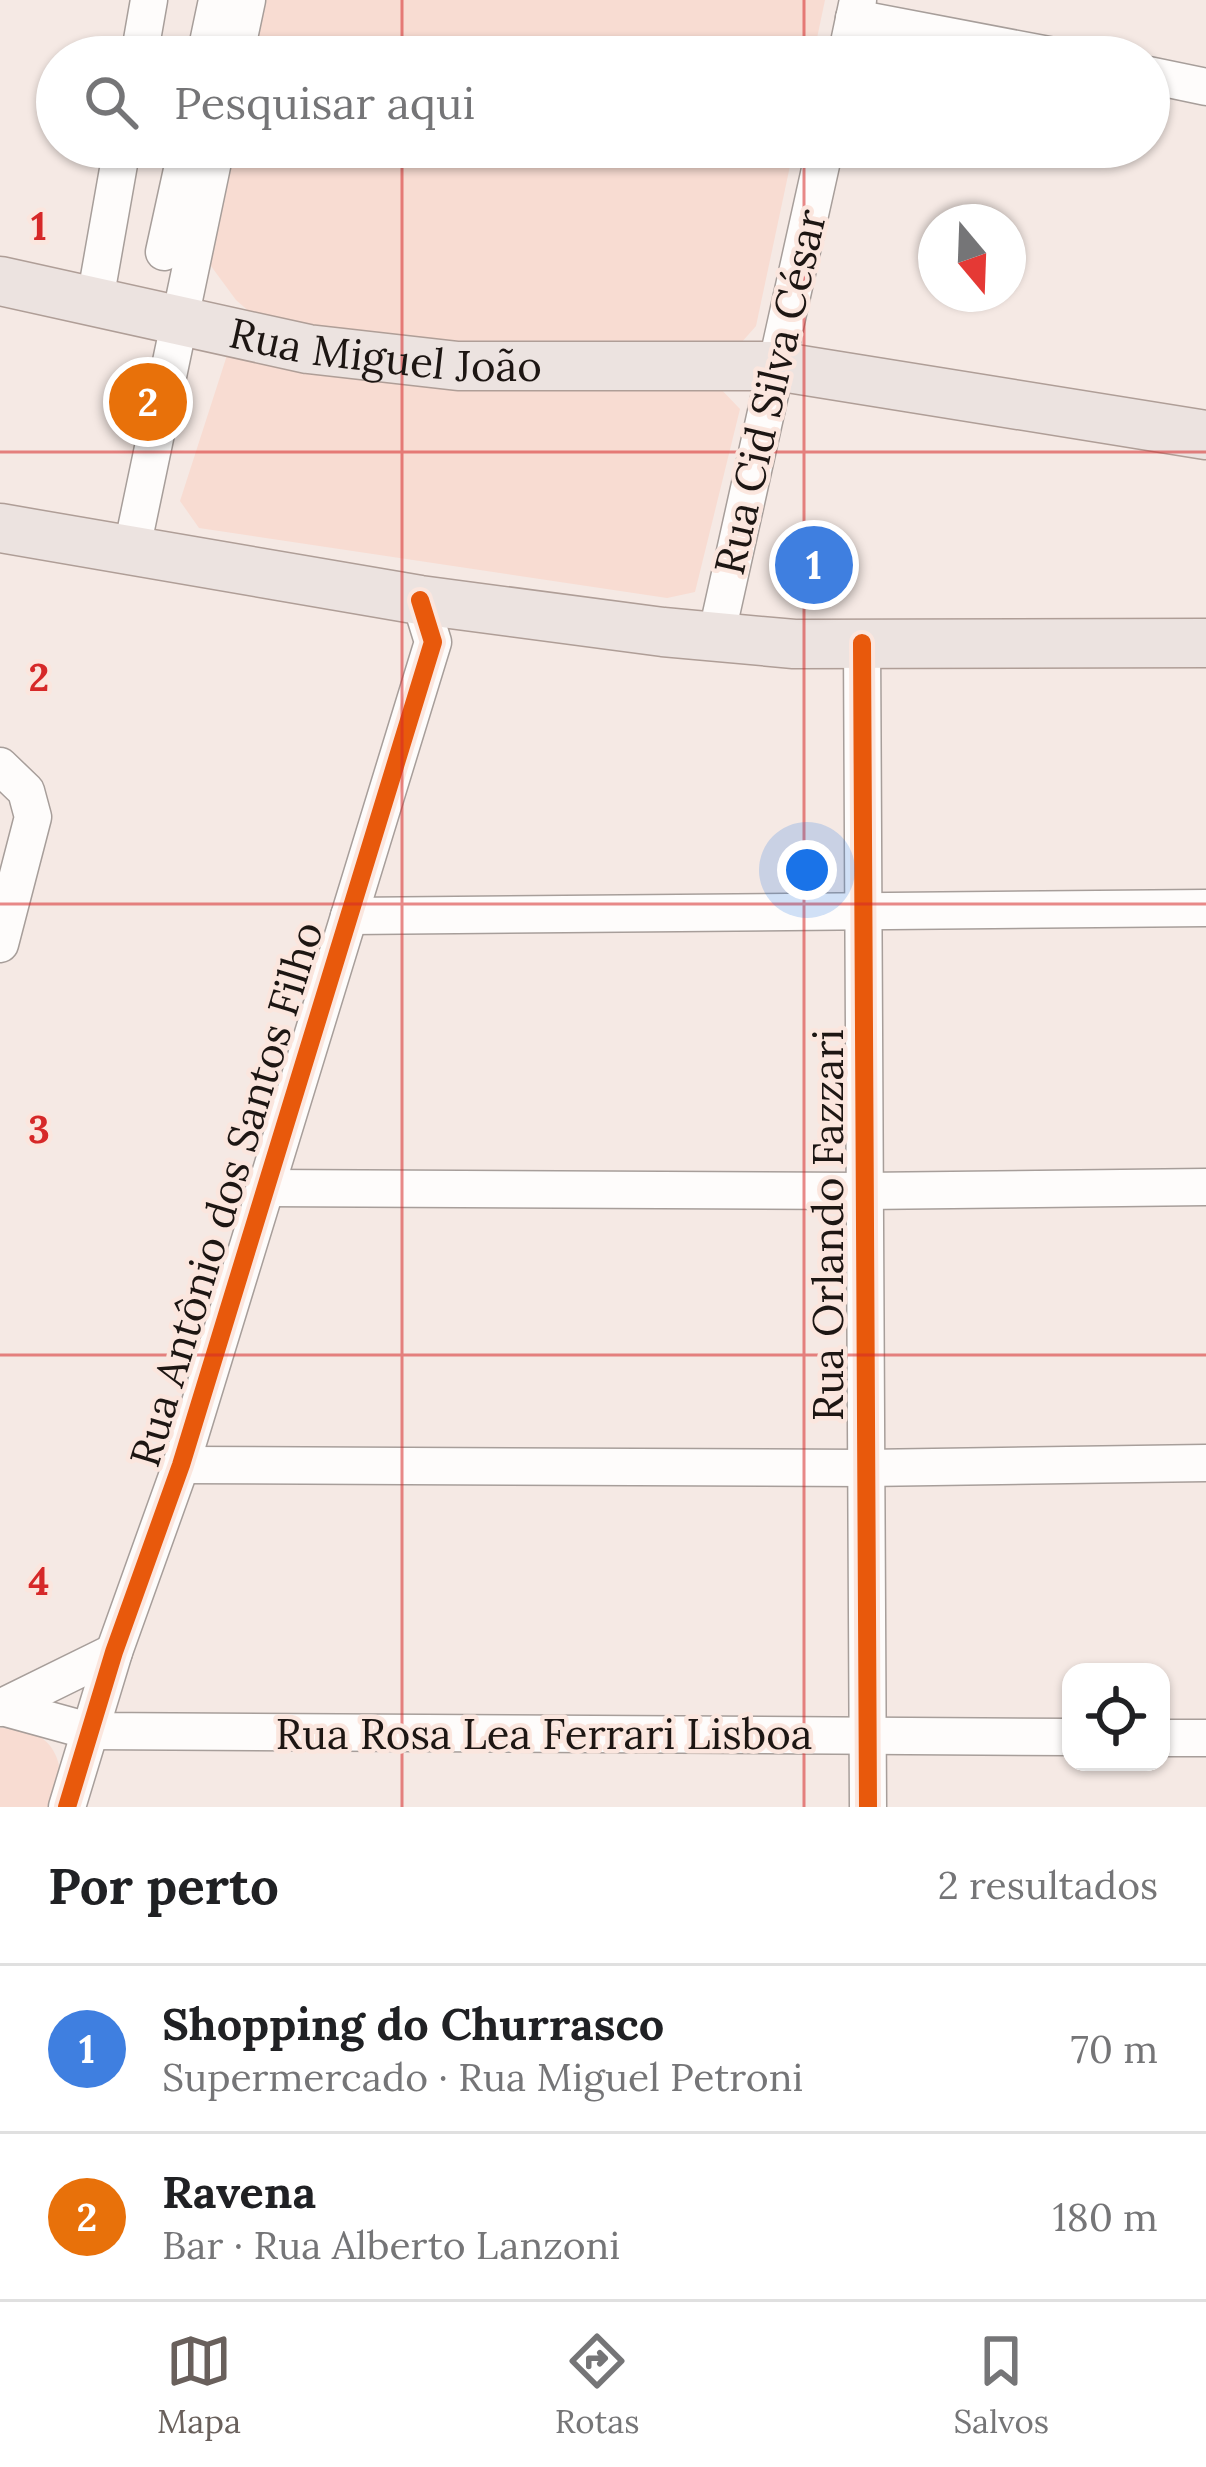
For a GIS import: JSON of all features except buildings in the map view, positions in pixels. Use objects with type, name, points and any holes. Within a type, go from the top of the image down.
[{"type":"main road","name":"Rua Miguel João","points":[[0,281],[308,349],[458,366],[776,366],[1206,435]]},
{"type":"main road","points":[[0,528],[132,548],[426,621],[477,608],[794,644],[1206,643]]},
{"type":"street","points":[[143,36],[149,0]]},
{"type":"street","points":[[210,36],[217,0]]},
{"type":"street","points":[[240,36],[248,0]]},
{"type":"street","points":[[856,9],[970,36]]},
{"type":"street","points":[[1170,79],[1206,87]]},
{"type":"street","points":[[94,300],[118,168]]},
{"type":"street","points":[[132,548],[179,318],[178,232],[186,168]]},
{"type":"street","points":[[178,232],[207,168]]},
{"type":"street","name":"Rua Cid Silva César","points":[[716,637],[820,168]]},
{"type":"street","name":"Rua Antônio dos Santos Filho","points":[[67,1807],[114,1652],[182,1465],[349,916],[426,621]]},
{"type":"street","name":"Rua Orlando Fazzari","points":[[862,644],[868,1807]]},
{"type":"street","points":[[0,944],[33,817],[26,791],[9,774]]},
{"type":"street","points":[[349,916],[1206,908]]},
{"type":"street","points":[[264,1188],[864,1191],[1206,1187]]},
{"type":"street","points":[[182,1465],[866,1468],[1206,1463]]},
{"type":"street","points":[[1,1708],[114,1652]]},
{"type":"street","name":"Rua Rosa Lea Ferrari Lisboa","points":[[1,1708],[89,1731],[1062,1737]]},
{"type":"street","points":[[1170,1738],[1206,1738]]},
{"type":"shaded area","points":[[260,0],[825,0],[817,36],[253,36]]},
{"type":"shaded area","points":[[226,168],[790,168],[756,326],[741,343],[466,358],[252,314],[208,262]]},
{"type":"shaded area","points":[[229,349],[462,390],[717,385],[740,409],[695,592],[667,598],[199,528],[180,501]]},
{"type":"shaded area","points":[[0,1728],[34,1734],[53,1750],[63,1807],[0,1807]]},
{"type":"cycle path","points":[[67,1807],[114,1652],[181,1465],[433,642],[420,600]]},
{"type":"cycle path","points":[[862,643],[868,1807]]},
{"type":"place","name":"Ravena","points":[[148,402]]},
{"type":"place","name":"Shopping do Churrasco","points":[[814,565]]}]
